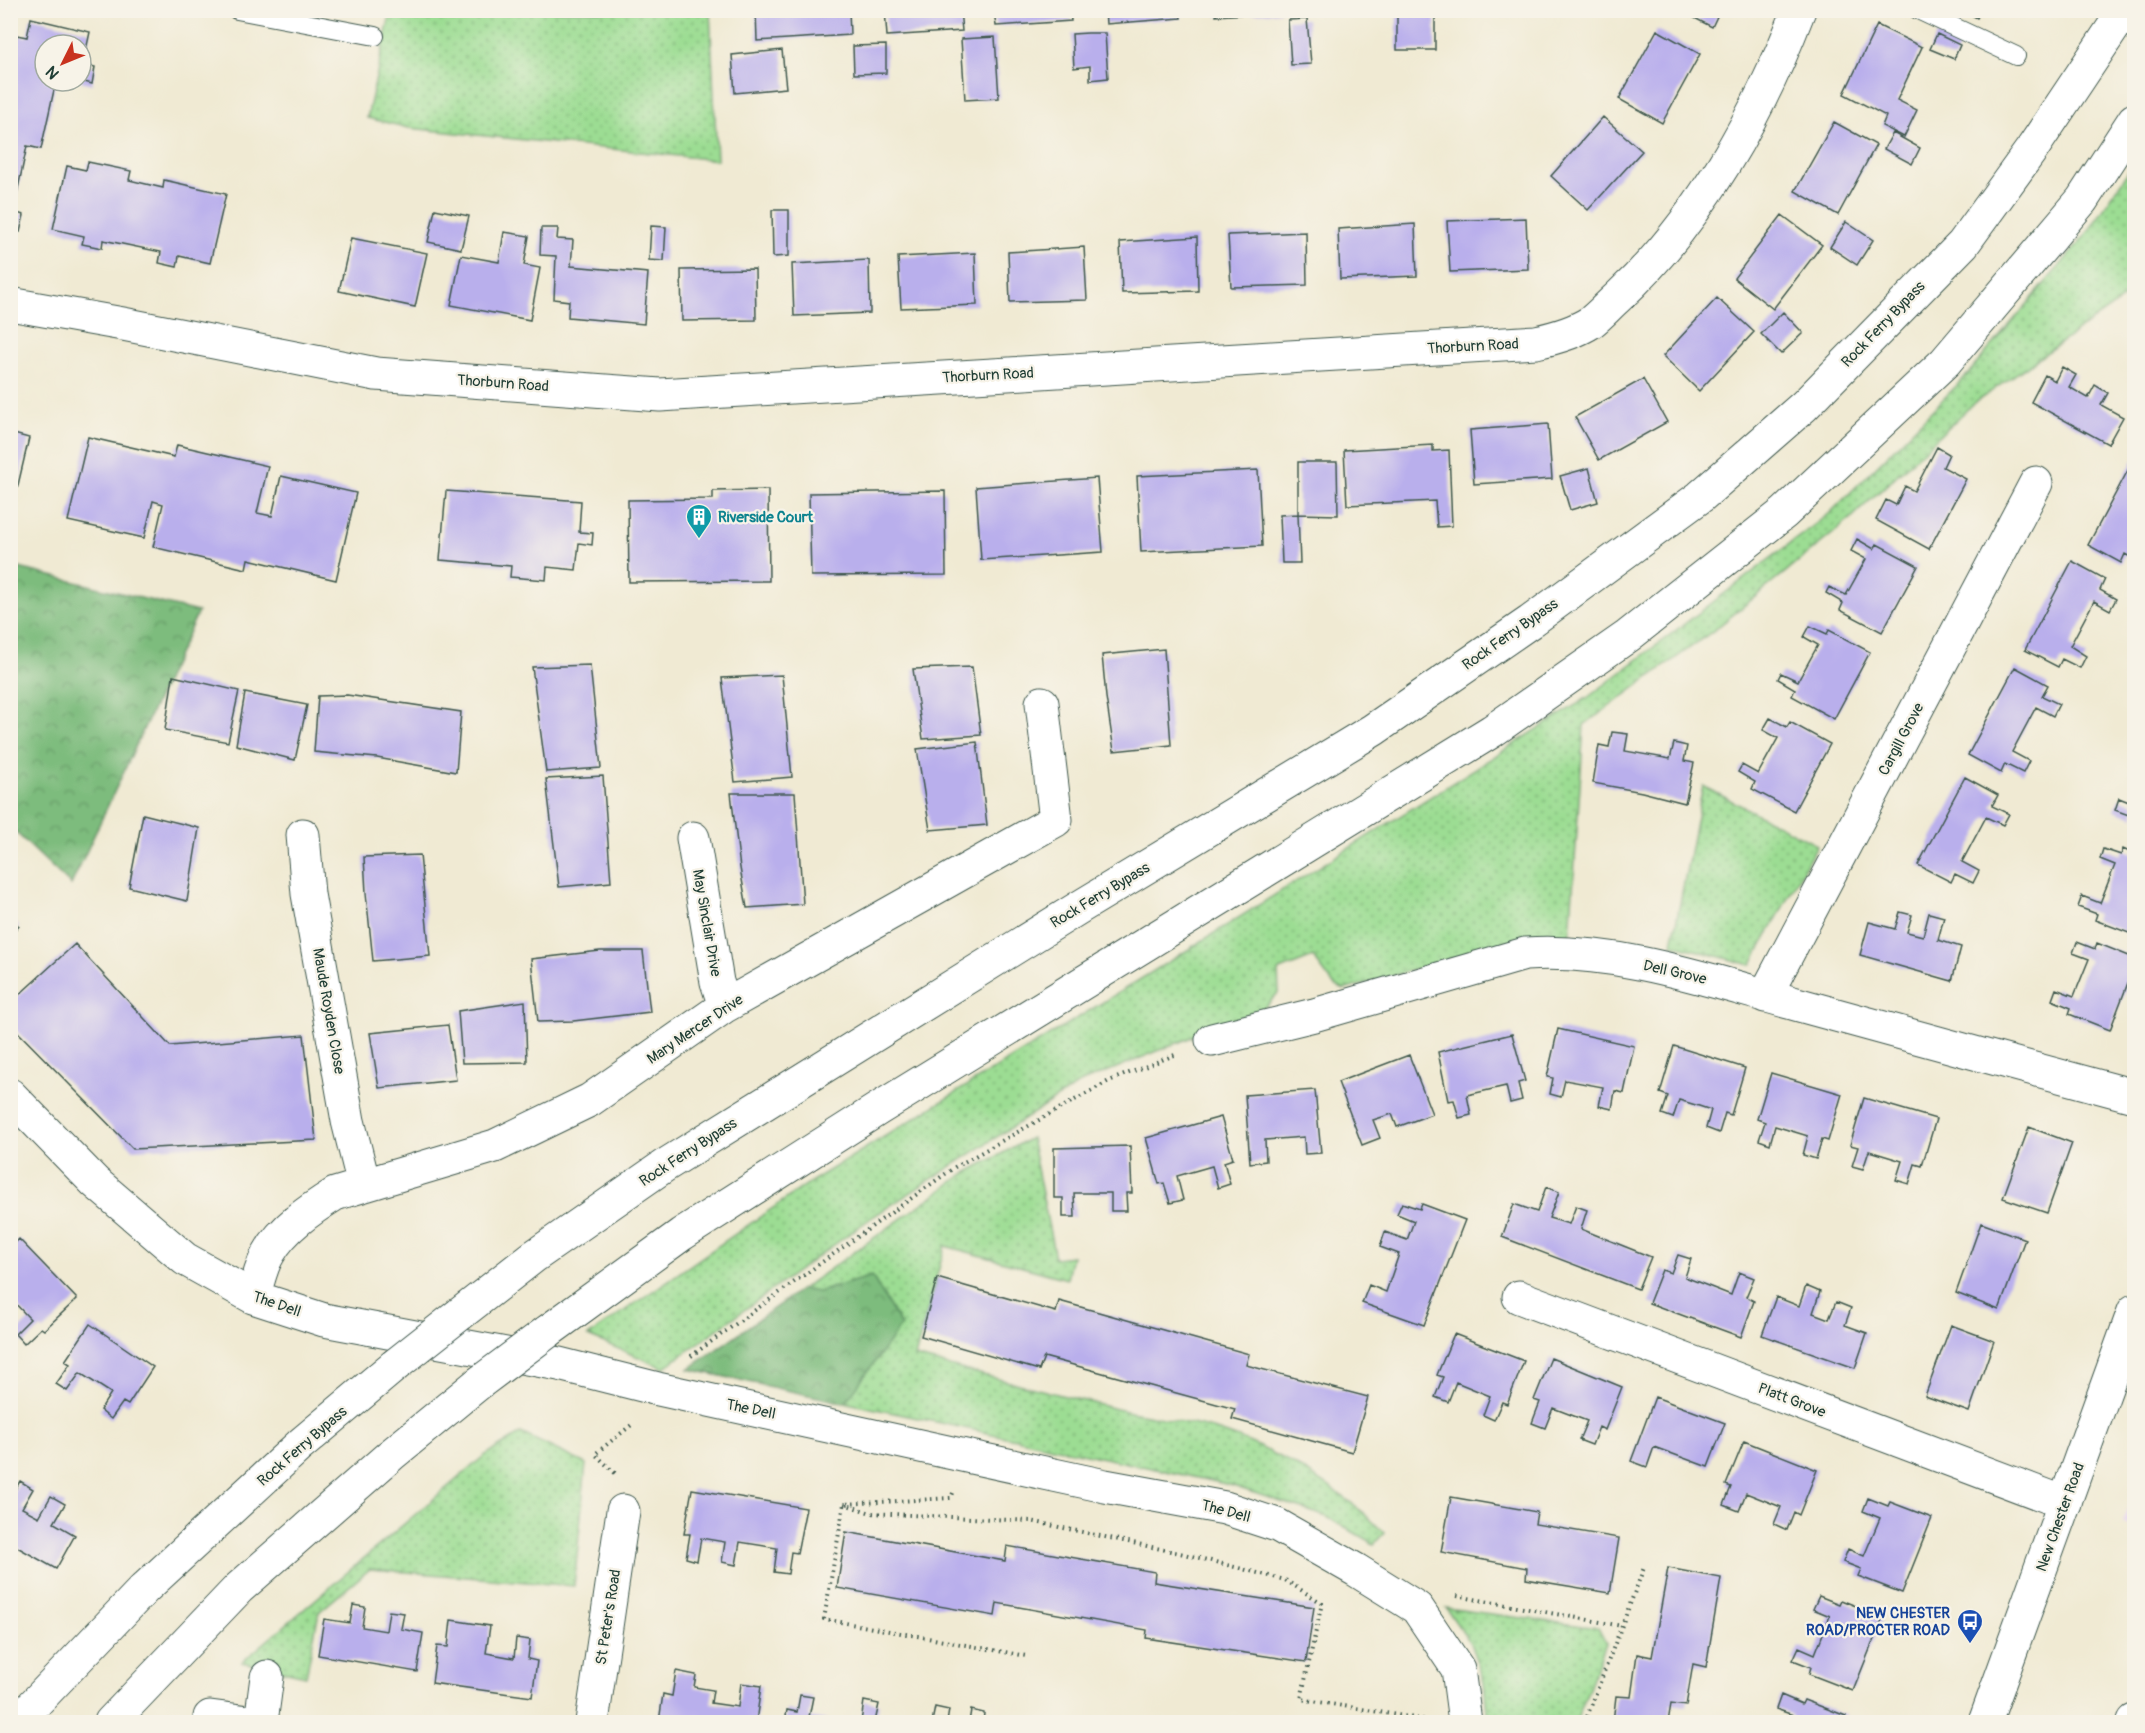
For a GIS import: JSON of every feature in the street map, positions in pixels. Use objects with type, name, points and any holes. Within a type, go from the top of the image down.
[{"type":"main road","name":"Thorburn Road","points":[[10,304],[376,374],[660,395],[1536,342],[1564,336],[1591,321],[1638,278],[1686,220],[1729,155],[1765,90],[1799,10]]},
{"type":"main road","name":"Rock Ferry Bypass","points":[[17,1722],[144,1589],[300,1444],[394,1366],[533,1257],[664,1166],[1080,907],[1373,730],[1530,622],[1700,496],[1804,406],[1963,244],[2032,149],[2125,10]]},
{"type":"main road","points":[[111,1722],[239,1587],[391,1455],[479,1383],[692,1227],[878,1109],[1492,731],[1628,636],[1784,513],[1946,362],[2082,200],[2134,120]]},
{"type":"main road","name":"Cargill Grove","points":[[1765,996],[2036,483]]},
{"type":"main road","name":"Mary Mercer Drive","points":[[253,1297],[268,1253],[289,1229],[315,1207],[336,1194],[495,1146],[590,1100],[724,1006],[1056,820],[1042,703]]},
{"type":"main road","name":"Maude Royden Close","points":[[303,835],[308,894],[348,1121],[364,1185]]},
{"type":"main road","name":"May Sinclair Drive","points":[[693,838],[717,982],[724,1006]]},
{"type":"main road","name":"Dell Grove","points":[[1212,1040],[1314,1015],[1525,954],[1557,952],[1616,958],[1724,984],[2134,1096]]},
{"type":"main road","name":"The Dell","points":[[10,1095],[95,1182],[185,1259],[253,1297],[324,1320],[559,1364],[658,1389],[966,1456],[1105,1486],[1225,1508],[1276,1525],[1356,1570],[1417,1608],[1458,1669],[1450,1722]]},
{"type":"main road","name":"Platt Grove","points":[[1519,1297],[2065,1503]]},
{"type":"main road","name":"New Chester Road","points":[[1985,1722],[2134,1311]]},
{"type":"main road","name":"St Peter's Road","points":[[592,1722],[623,1511]]},
{"type":"main road","points":[[261,1722],[267,1677]]},
{"type":"main road","points":[[210,1717],[249,1722]]},
{"type":"lane","points":[[237,10],[375,36]]},
{"type":"lane","points":[[1918,10],[2016,56]]},
{"type":"path","points":[[623,1511],[625,1482],[595,1454],[635,1422],[658,1389],[695,1352],[955,1167],[1109,1081],[1212,1040]]},
{"type":"path","points":[[844,1504],[951,1498],[966,1456]]},
{"type":"path","points":[[844,1504],[824,1619],[1026,1656]]},
{"type":"path","points":[[844,1504],[871,1513],[1031,1521],[1184,1554],[1285,1580],[1322,1604],[1301,1699],[1450,1722]]},
{"type":"path","points":[[1585,1722],[1645,1565]]},
{"type":"path","points":[[1452,1595],[1622,1626]]},
{"type":"shaded area","points":[[2134,1489],[2134,1528],[2122,1523]]},
{"type":"green space","points":[[391,11],[710,11],[717,160],[409,128],[367,118]]},
{"type":"green space","points":[[2134,163],[2134,291],[1972,405],[1847,522],[1713,631],[1584,725],[1570,935],[1529,936],[1344,990],[1333,984],[1313,957],[1278,971],[1279,992],[1265,1007],[1082,1082],[874,1216],[664,1368],[588,1336],[809,1183],[1178,956],[1587,698],[1830,513],[1967,375],[2086,235]]},
{"type":"green space","points":[[11,566],[198,612],[71,885],[11,828]]},
{"type":"green space","points":[[1703,786],[1817,845],[1751,965],[1672,944]]},
{"type":"green space","points":[[1031,1138],[1055,1258],[1072,1256],[1067,1279],[945,1246],[915,1357],[1108,1407],[1206,1427],[1241,1439],[1263,1448],[1308,1473],[1349,1501],[1384,1533],[1374,1544],[1327,1517],[1230,1485],[689,1369],[964,1174]]},
{"type":"green space","points":[[872,1276],[901,1326],[845,1403],[689,1369],[801,1289],[818,1292]]},
{"type":"green space","points":[[521,1433],[586,1464],[574,1586],[370,1569],[319,1612],[306,1676],[242,1662],[484,1456]]},
{"type":"green space","points":[[1446,1608],[1598,1628],[1606,1643],[1576,1722],[1488,1722],[1484,1682],[1470,1643]]},
{"type":"building","points":[[756,10],[849,10],[850,35],[757,41]]},
{"type":"building","points":[[885,10],[960,10],[962,31],[887,36]]},
{"type":"building","points":[[994,10],[1070,10],[1071,21],[996,26]]},
{"type":"building","points":[[1105,10],[1180,10],[1181,18],[1106,24]]},
{"type":"building","points":[[1216,10],[1280,10],[1280,12],[1216,16]]},
{"type":"building","points":[[1679,10],[1720,10],[1712,27]]},
{"type":"building","points":[[1962,10],[1981,10],[1977,18]]},
{"type":"building","points":[[1397,13],[1435,13],[1435,50],[1397,50]]},
{"type":"building","points":[[31,18],[90,32],[33,33],[33,93],[53,93],[41,149],[27,146],[13,212],[24,215],[20,232],[10,230],[10,59],[17,35],[27,37]]},
{"type":"building","points":[[1307,19],[1311,64],[1291,65],[1288,20]]},
{"type":"building","points":[[1877,25],[1922,47],[1897,100],[1917,110],[1904,137],[1882,126],[1886,116],[1844,94]]},
{"type":"building","points":[[1657,30],[1700,54],[1662,123],[1619,99]]},
{"type":"building","points":[[1105,33],[1108,78],[1090,80],[1090,66],[1074,68],[1072,34]]},
{"type":"building","points":[[1937,34],[1960,45],[1954,59],[1930,49]]},
{"type":"building","points":[[995,37],[999,98],[965,100],[961,39]]},
{"type":"building","points":[[886,45],[886,73],[854,74],[853,46]]},
{"type":"building","points":[[782,50],[786,88],[735,93],[732,55]]},
{"type":"building","points":[[1603,117],[1642,151],[1588,210],[1551,176]]},
{"type":"building","points":[[1834,122],[1876,145],[1838,215],[1795,191]]},
{"type":"building","points":[[1893,133],[1920,148],[1912,164],[1884,149]]},
{"type":"building","points":[[88,162],[131,171],[129,180],[163,188],[164,180],[226,194],[210,263],[179,256],[177,267],[159,263],[161,252],[103,240],[102,248],[82,244],[84,236],[53,229],[67,166],[86,170]]},
{"type":"building","points":[[435,209],[469,216],[461,249],[428,242]]},
{"type":"building","points":[[772,210],[789,210],[789,256],[773,257]]},
{"type":"building","points":[[1782,215],[1822,245],[1773,309],[1734,278]]},
{"type":"building","points":[[1526,218],[1528,269],[1450,272],[1447,221]]},
{"type":"building","points":[[1846,222],[1873,240],[1857,265],[1830,247]]},
{"type":"building","points":[[1415,224],[1417,276],[1340,279],[1338,229]]},
{"type":"building","points":[[651,226],[666,227],[664,261],[649,260]]},
{"type":"building","points":[[541,228],[558,228],[557,239],[573,240],[571,266],[648,273],[644,324],[568,317],[569,301],[554,299],[556,256],[540,255]]},
{"type":"building","points":[[504,232],[529,236],[524,265],[540,268],[530,320],[451,305],[461,255],[499,262]]},
{"type":"building","points":[[1306,232],[1307,285],[1231,287],[1228,235]]},
{"type":"building","points":[[1197,237],[1198,291],[1122,293],[1120,242]]},
{"type":"building","points":[[351,238],[427,253],[415,307],[339,291]]},
{"type":"building","points":[[1084,247],[1087,300],[1010,302],[1008,252]]},
{"type":"building","points":[[975,253],[977,305],[901,308],[898,257]]},
{"type":"building","points":[[869,260],[870,313],[794,316],[792,264]]},
{"type":"building","points":[[755,269],[756,320],[682,321],[681,270]]},
{"type":"building","points":[[1717,298],[1754,332],[1699,391],[1663,356]]},
{"type":"building","points":[[1783,312],[1803,333],[1781,354],[1761,334]]},
{"type":"building","points":[[2062,367],[2076,375],[2069,387],[2088,398],[2095,385],[2108,393],[2101,405],[2123,417],[2108,444],[2031,402],[2045,375],[2055,381]]},
{"type":"building","points":[[1643,379],[1667,422],[1599,460],[1575,417]]},
{"type":"building","points":[[1548,424],[1552,479],[1474,484],[1470,430]]},
{"type":"building","points":[[10,433],[29,438],[11,515],[10,515]]},
{"type":"building","points":[[88,437],[174,457],[177,445],[268,466],[257,513],[272,516],[281,476],[356,493],[336,580],[248,559],[246,569],[153,547],[163,504],[153,501],[144,538],[68,521]]},
{"type":"building","points":[[1433,445],[1433,451],[1449,450],[1452,526],[1437,527],[1435,501],[1347,505],[1344,450]]},
{"type":"building","points":[[1937,447],[1949,454],[1943,467],[1966,479],[1929,549],[1876,520],[1886,500],[1896,505],[1905,486],[1914,491]]},
{"type":"building","points":[[2134,459],[2134,537],[2132,542],[2134,559],[2125,554],[2121,563],[2088,545]]},
{"type":"building","points":[[1298,462],[1337,462],[1338,515],[1298,514]]},
{"type":"building","points":[[1589,468],[1598,502],[1570,510],[1560,476]]},
{"type":"building","points":[[1258,470],[1262,546],[1141,552],[1137,476]]},
{"type":"building","points":[[1097,478],[1103,552],[981,560],[976,487]]},
{"type":"building","name":"Riverside Court","points":[[768,490],[769,581],[629,582],[628,500],[713,499],[713,491]]},
{"type":"building","points":[[446,491],[581,501],[579,532],[593,533],[592,545],[579,543],[576,570],[547,567],[546,580],[510,577],[511,566],[440,560]]},
{"type":"building","name":"Riverside Court","points":[[945,491],[946,575],[811,576],[809,493]]},
{"type":"building","points":[[1298,514],[1300,563],[1282,563],[1280,515]]},
{"type":"building","points":[[1857,539],[1874,549],[1877,544],[1918,566],[1882,632],[1840,610],[1843,603],[1826,593],[1829,587],[1846,595],[1866,559],[1851,551]]},
{"type":"building","points":[[2072,561],[2105,579],[2100,590],[2116,599],[2110,610],[2094,601],[2070,646],[2086,656],[2080,668],[2062,659],[2058,667],[2025,650]]},
{"type":"building","points":[[1810,626],[1827,634],[1829,630],[1870,652],[1834,719],[1792,696],[1795,689],[1778,679],[1781,673],[1798,681],[1818,645],[1804,637]]},
{"type":"building","points":[[1164,649],[1171,745],[1114,751],[1102,655]]},
{"type":"building","points":[[590,665],[601,768],[546,772],[532,667]]},
{"type":"building","points":[[972,667],[981,735],[923,739],[913,669]]},
{"type":"building","points":[[2015,667],[2048,685],[2042,696],[2059,704],[2053,716],[2036,707],[2012,752],[2029,761],[2023,773],[2005,764],[2001,773],[1968,755]]},
{"type":"building","points":[[782,675],[792,777],[735,782],[722,678]]},
{"type":"building","points":[[173,676],[239,691],[228,742],[165,730]]},
{"type":"building","points":[[245,693],[307,705],[295,760],[236,745]]},
{"type":"building","points":[[347,695],[461,712],[456,772],[377,758],[314,752],[318,696]]},
{"type":"building","points":[[1770,718],[1787,727],[1790,722],[1830,744],[1794,811],[1752,789],[1755,782],[1738,772],[1742,765],[1758,774],[1778,738],[1763,730]]},
{"type":"building","points":[[1612,732],[1628,734],[1625,751],[1670,759],[1674,743],[1687,746],[1684,761],[1694,763],[1685,803],[1593,783],[1599,745],[1609,747]]},
{"type":"building","points":[[977,742],[987,825],[930,830],[917,749]]},
{"type":"building","points":[[603,776],[611,882],[559,887],[546,779]]},
{"type":"building","points":[[1965,777],[1998,795],[1992,806],[2009,814],[2003,825],[1986,817],[1962,862],[1979,871],[1973,883],[1955,874],[1951,882],[1918,865]]},
{"type":"building","points":[[731,793],[795,793],[803,904],[747,908]]},
{"type":"building","points":[[2119,798],[2134,804],[2134,817],[2115,810]]},
{"type":"building","points":[[143,814],[199,828],[187,901],[129,887]]},
{"type":"building","points":[[2103,849],[2121,855],[2123,849],[2134,854],[2134,935],[2095,920],[2097,914],[2078,907],[2082,896],[2100,903],[2115,865],[2100,859]]},
{"type":"building","points":[[420,855],[430,956],[373,961],[364,857]]},
{"type":"building","points":[[1900,912],[1912,915],[1907,932],[1923,936],[1929,913],[1944,917],[1938,940],[1961,947],[1952,981],[1860,955],[1869,922],[1895,929]]},
{"type":"building","points":[[10,918],[19,926],[10,934]]},
{"type":"building","points":[[2077,942],[2095,949],[2097,943],[2134,958],[2134,967],[2110,1030],[2069,1014],[2071,1008],[2052,1000],[2056,989],[2074,996],[2089,959],[2073,953]]},
{"type":"building","points":[[75,944],[170,1046],[304,1035],[316,1140],[133,1149],[10,1024],[10,1003]]},
{"type":"building","points":[[600,951],[643,951],[650,1012],[573,1021],[538,1022],[531,959]]},
{"type":"building","points":[[525,1001],[527,1062],[462,1063],[458,1011]]},
{"type":"building","points":[[448,1025],[456,1080],[379,1088],[370,1033]]},
{"type":"building","points":[[1558,1029],[1634,1046],[1624,1093],[1615,1091],[1612,1109],[1599,1106],[1603,1087],[1565,1080],[1561,1097],[1550,1094],[1553,1078],[1547,1077]]},
{"type":"building","points":[[1512,1034],[1525,1081],[1518,1083],[1522,1100],[1510,1103],[1506,1086],[1467,1095],[1471,1115],[1459,1118],[1454,1100],[1448,1101],[1438,1052]]},
{"type":"building","points":[[1674,1046],[1745,1068],[1731,1115],[1725,1113],[1719,1133],[1706,1128],[1711,1110],[1679,1100],[1673,1118],[1662,1114],[1668,1096],[1660,1093]]},
{"type":"building","points":[[1409,1055],[1432,1114],[1397,1127],[1392,1114],[1373,1120],[1380,1138],[1362,1145],[1338,1082]]},
{"type":"building","points":[[1771,1073],[1842,1094],[1828,1141],[1822,1139],[1816,1159],[1803,1155],[1808,1136],[1775,1126],[1770,1144],[1759,1140],[1765,1122],[1757,1119]]},
{"type":"building","points":[[1315,1090],[1321,1153],[1305,1154],[1304,1137],[1265,1140],[1266,1161],[1250,1163],[1245,1095]]},
{"type":"building","points":[[1864,1098],[1936,1119],[1922,1166],[1915,1164],[1909,1184],[1896,1180],[1902,1161],[1869,1151],[1863,1169],[1852,1166],[1858,1147],[1850,1145]]},
{"type":"building","points":[[1221,1117],[1233,1159],[1224,1162],[1230,1184],[1218,1188],[1212,1166],[1177,1176],[1183,1200],[1170,1203],[1164,1183],[1159,1184],[1146,1138]]},
{"type":"building","points":[[2029,1127],[2072,1143],[2047,1213],[2003,1198]]},
{"type":"building","points":[[1130,1146],[1132,1193],[1126,1193],[1127,1211],[1111,1211],[1111,1193],[1074,1193],[1075,1217],[1063,1217],[1063,1198],[1054,1198],[1054,1148]]},
{"type":"building","points":[[1546,1187],[1559,1192],[1549,1218],[1569,1224],[1576,1206],[1587,1210],[1581,1229],[1651,1257],[1638,1289],[1502,1237],[1514,1204],[1537,1212]]},
{"type":"building","points":[[1402,1203],[1420,1209],[1422,1204],[1465,1220],[1424,1325],[1362,1303],[1369,1285],[1386,1292],[1399,1254],[1380,1247],[1385,1232],[1407,1240],[1414,1221],[1397,1214]]},
{"type":"building","points":[[1981,1223],[2025,1239],[1999,1310],[1956,1293]]},
{"type":"building","points":[[19,1239],[77,1299],[44,1330],[41,1328],[24,1344],[15,1334],[30,1319],[10,1298],[10,1248]]},
{"type":"building","points":[[1678,1255],[1691,1259],[1685,1277],[1731,1295],[1739,1272],[1754,1278],[1746,1297],[1754,1301],[1741,1337],[1649,1303],[1662,1270],[1671,1273]]},
{"type":"building","points":[[937,1278],[1056,1312],[1059,1301],[1249,1354],[1246,1365],[1368,1397],[1352,1452],[1232,1419],[1235,1409],[1044,1357],[1039,1370],[921,1336]]},
{"type":"building","points":[[1806,1286],[1820,1292],[1813,1313],[1829,1319],[1836,1302],[1851,1308],[1845,1325],[1867,1333],[1855,1368],[1762,1335],[1776,1297],[1799,1306]]},
{"type":"building","points":[[90,1324],[153,1367],[128,1405],[123,1402],[111,1419],[100,1410],[111,1393],[80,1373],[67,1391],[56,1384],[70,1364],[65,1361]]},
{"type":"building","points":[[1951,1325],[1994,1341],[1969,1412],[1925,1396]]},
{"type":"building","points":[[1454,1334],[1524,1361],[1507,1404],[1502,1402],[1494,1420],[1483,1415],[1490,1396],[1456,1382],[1448,1402],[1435,1397],[1443,1377],[1437,1375]]},
{"type":"building","points":[[1551,1358],[1622,1387],[1605,1430],[1599,1427],[1592,1445],[1579,1440],[1587,1421],[1553,1408],[1545,1428],[1532,1423],[1540,1402],[1534,1400]]},
{"type":"building","points":[[1655,1397],[1725,1423],[1708,1467],[1654,1447],[1647,1467],[1631,1461]]},
{"type":"building","points":[[1744,1441],[1817,1470],[1799,1515],[1794,1512],[1787,1530],[1774,1524],[1781,1507],[1746,1493],[1739,1511],[1724,1505],[1731,1487],[1726,1485]]},
{"type":"building","points":[[20,1481],[33,1489],[22,1508],[39,1517],[51,1496],[65,1504],[54,1523],[75,1535],[56,1569],[10,1543],[10,1498]]},
{"type":"building","points":[[692,1489],[806,1508],[797,1553],[791,1552],[788,1574],[774,1572],[777,1548],[740,1542],[736,1565],[722,1562],[725,1542],[701,1538],[697,1561],[686,1558],[690,1534],[684,1534]]},
{"type":"building","points":[[1451,1497],[1537,1512],[1535,1524],[1619,1538],[1610,1593],[1526,1579],[1527,1568],[1441,1552]]},
{"type":"building","points":[[1868,1498],[1888,1506],[1890,1502],[1932,1518],[1902,1593],[1858,1576],[1861,1569],[1843,1562],[1848,1549],[1864,1556],[1880,1518],[1863,1511]]},
{"type":"building","points":[[846,1532],[1005,1561],[1007,1546],[1155,1572],[1154,1582],[1314,1607],[1306,1662],[1146,1638],[1147,1630],[997,1603],[995,1616],[837,1588]]},
{"type":"building","points":[[1668,1568],[1721,1578],[1706,1667],[1693,1664],[1686,1706],[1671,1704],[1668,1722],[1613,1722],[1616,1696],[1631,1697],[1637,1654],[1652,1657]]},
{"type":"building","points":[[1819,1596],[1839,1604],[1841,1600],[1883,1617],[1853,1691],[1809,1674],[1811,1667],[1793,1660],[1799,1647],[1815,1654],[1830,1616],[1813,1609]]},
{"type":"building","points":[[353,1605],[365,1607],[362,1627],[386,1631],[389,1611],[404,1613],[401,1629],[423,1633],[417,1672],[318,1655],[324,1619],[350,1623]]},
{"type":"building","points":[[451,1620],[490,1626],[486,1653],[514,1658],[516,1638],[530,1640],[528,1659],[537,1661],[532,1697],[432,1683],[437,1646],[448,1647]]},
{"type":"building","points":[[676,1671],[696,1675],[694,1687],[713,1690],[711,1703],[738,1707],[741,1683],[761,1686],[756,1722],[659,1722],[663,1694],[672,1696]]},
{"type":"building","points":[[800,1695],[813,1697],[809,1717],[837,1722],[785,1722],[787,1710],[797,1712]]},
{"type":"building","points":[[1781,1695],[1802,1704],[1804,1700],[1846,1716],[1843,1722],[1790,1722],[1793,1715],[1776,1709]]},
{"type":"building","points":[[864,1701],[879,1704],[875,1722],[861,1722]]},
{"type":"building","points":[[935,1707],[949,1710],[947,1722],[932,1722]]},
{"type":"building","points":[[971,1710],[984,1713],[983,1722],[969,1722]]},
{"type":"place","name":"Riverside Court","points":[[699,540]]},
{"type":"place","name":"NEW CHESTER ROAD/PROCTER ROAD","points":[[1970,1645]]}]
